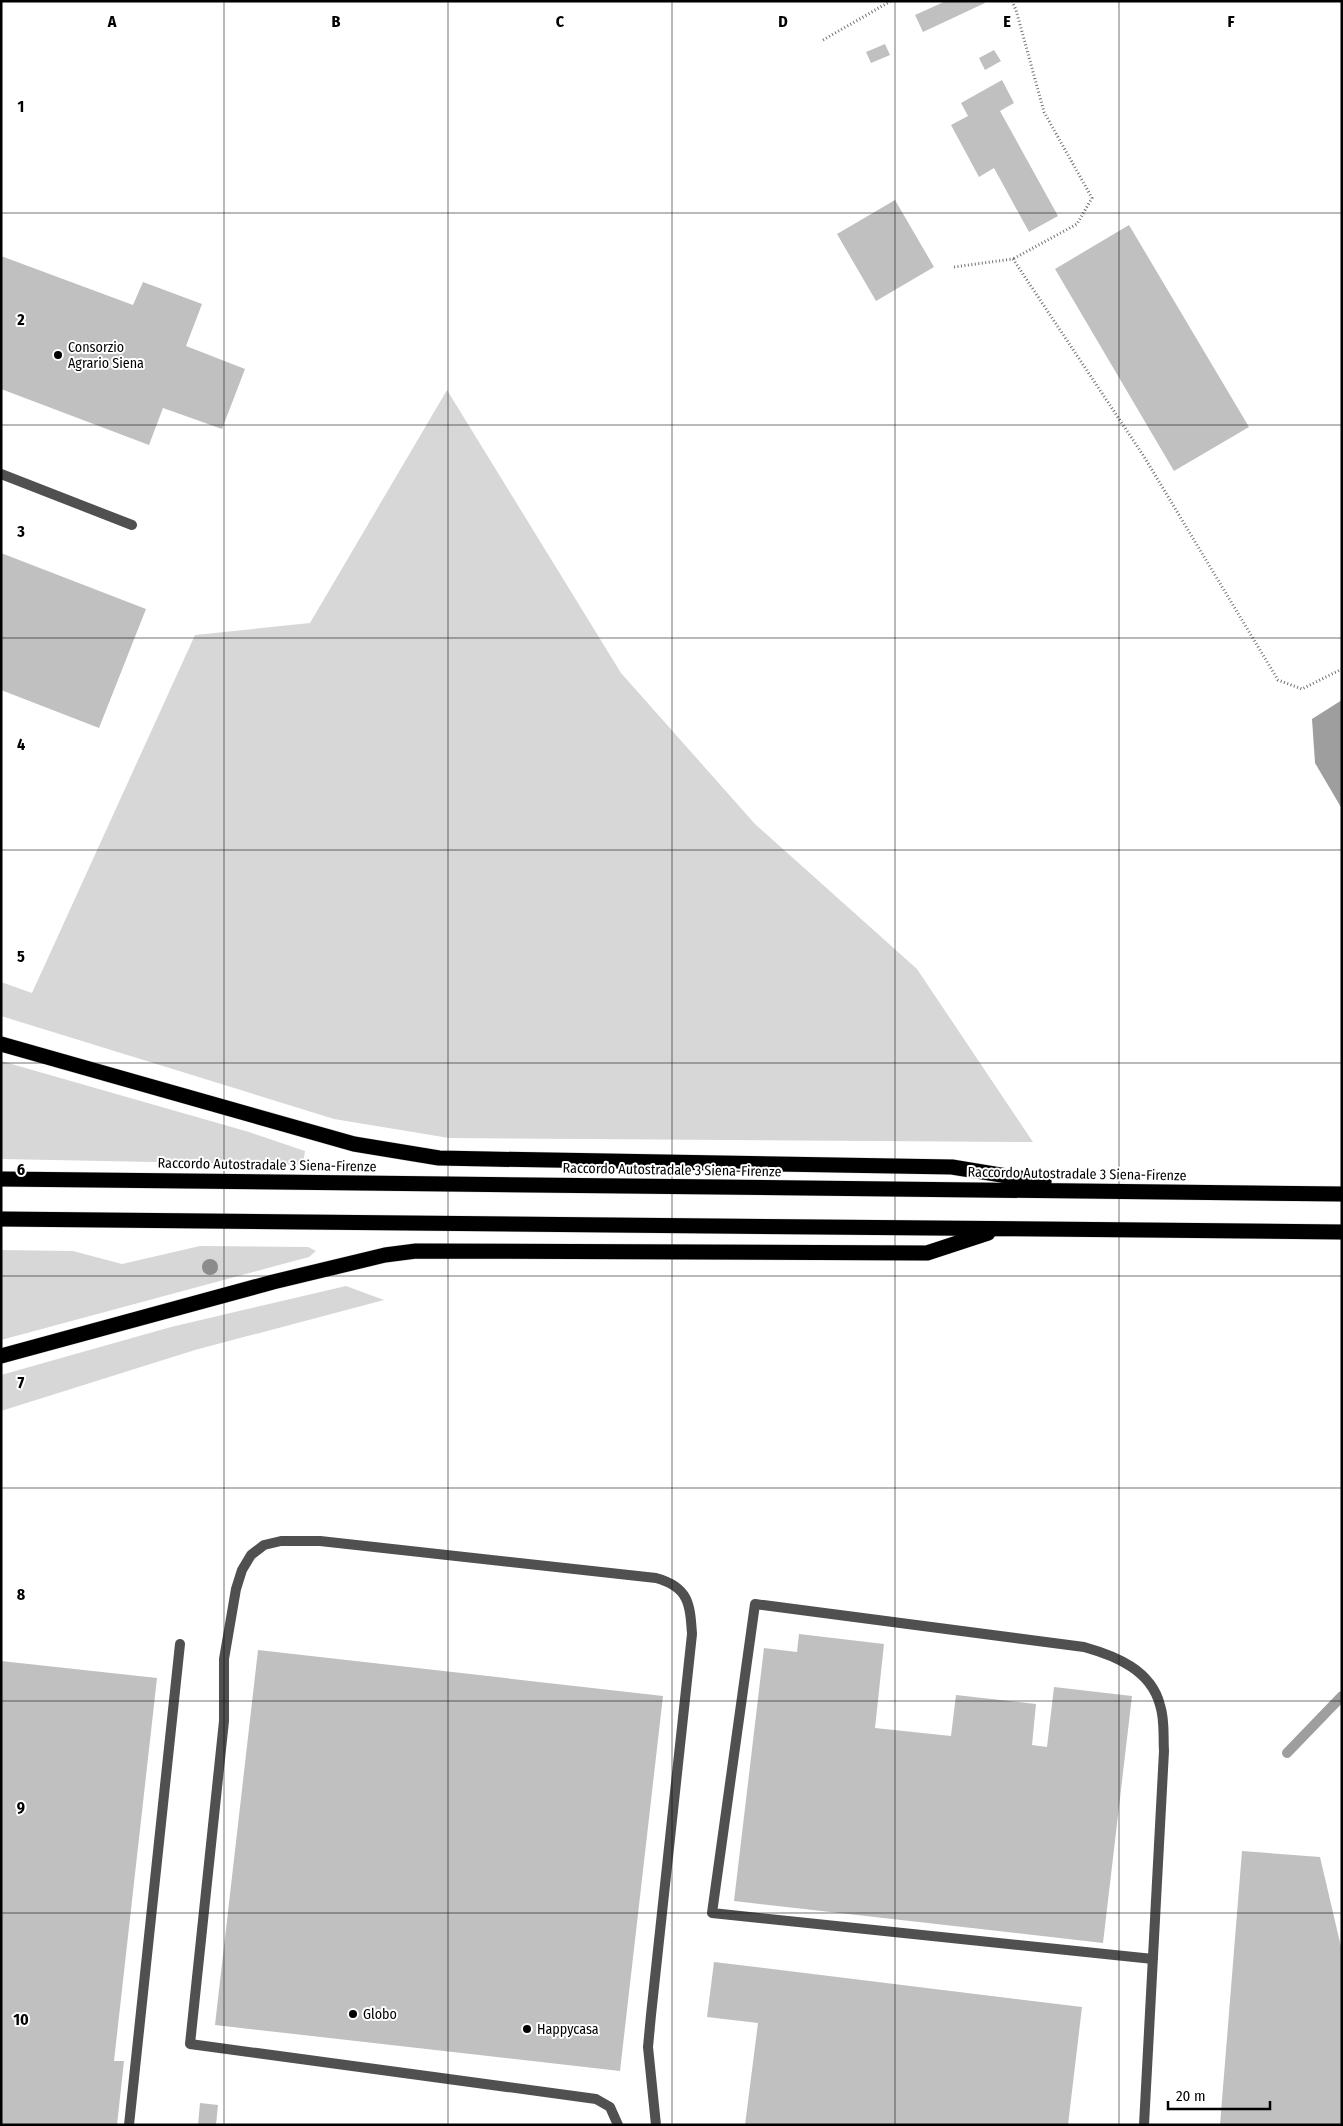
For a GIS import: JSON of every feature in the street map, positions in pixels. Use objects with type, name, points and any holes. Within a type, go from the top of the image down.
[{"type":"highway","points":[[1,1044],[323,1136],[407,1154],[439,1158],[498,1160],[952,1167],[1090,1190]]},
{"type":"highway","name":"Raccordo Autostradale 3 Siena-Firenze","points":[[1,1179],[1342,1194]]},
{"type":"highway","points":[[1,1219],[1342,1232]]},
{"type":"highway","points":[[1,1356],[273,1282],[367,1259],[408,1252],[927,1253],[1001,1229]]},
{"type":"lane","points":[[1,474],[132,525]]},
{"type":"lane","points":[[618,2125],[610,2107],[596,2099],[190,2044],[224,1721],[224,1659],[236,1589],[242,1570],[251,1555],[258,1548],[272,1542],[292,1540],[339,1543],[656,1578],[682,1590],[689,1606],[692,1634],[648,2047],[656,2125]]},
{"type":"lane","points":[[1144,2125],[1153,1959],[1164,1751],[1163,1721],[1155,1691],[1133,1667],[1118,1657],[1084,1647],[755,1604],[712,1913],[1153,1959]]},
{"type":"lane","points":[[129,2125],[180,1644]]},
{"type":"path","points":[[823,40],[891,1]]},
{"type":"path","points":[[954,266],[1013,259],[1078,224],[1092,198],[1044,112],[1012,1]]},
{"type":"path","points":[[1013,259],[1143,455],[1278,680],[1302,689],[1342,669]]},
{"type":"shaded area","points":[[447,390],[621,673],[755,824],[917,969],[1033,1142],[449,1138],[334,1119],[1,1016],[1,982],[32,993],[195,635],[310,623]]},
{"type":"shaded area","points":[[1342,700],[1342,809],[1315,763],[1312,719]]},
{"type":"shaded area","points":[[1,1061],[249,1132],[305,1151],[303,1165],[1,1159]]},
{"type":"shaded area","points":[[200,1246],[308,1247],[316,1251],[309,1257],[1,1340],[1,1250],[73,1251],[122,1264]]},
{"type":"shaded area","points":[[346,1286],[384,1300],[195,1350],[1,1411],[1,1375],[171,1327]]},
{"type":"building","points":[[946,1],[984,1],[985,3],[923,32],[915,15]]},
{"type":"building","points":[[885,44],[890,55],[871,63],[866,52]]},
{"type":"building","points":[[994,50],[1001,61],[985,70],[979,58]]},
{"type":"building","points":[[1002,80],[1014,103],[1000,111],[1058,216],[1029,232],[994,168],[979,177],[951,125],[968,116],[961,103]]},
{"type":"building","points":[[895,200],[934,267],[876,301],[837,234]]},
{"type":"building","points":[[1129,225],[1249,427],[1174,471],[1055,269]]},
{"type":"building","points":[[1,256],[133,305],[143,282],[202,304],[186,346],[245,369],[222,429],[163,408],[149,445],[1,389]]},
{"type":"building","points":[[1,553],[146,609],[99,728],[1,690]]},
{"type":"building","points":[[799,1634],[884,1644],[875,1728],[951,1736],[956,1695],[1036,1704],[1032,1745],[1047,1747],[1054,1687],[1132,1696],[1103,1943],[734,1901],[764,1648],[797,1652]]},
{"type":"building","points":[[258,1650],[663,1696],[620,2071],[215,2025]]},
{"type":"building","points":[[1,1661],[157,1678],[114,2061],[124,2061],[117,2125],[1,2125]]},
{"type":"building","points":[[1242,1851],[1320,1857],[1342,1951],[1342,2125],[1220,2125]]},
{"type":"building","points":[[714,1962],[1082,2007],[1068,2125],[745,2125],[758,2023],[707,2017]]},
{"type":"building","points":[[200,2103],[218,2105],[216,2125],[198,2125]]},
{"type":"waterway","points":[[1287,1753],[1342,1696]]},
{"type":"place","name":"Consorzio Agrario Siena","points":[[58,355]]},
{"type":"place","name":"Globo","points":[[353,2014]]},
{"type":"place","name":"Happycasa","points":[[527,2029]]}]
